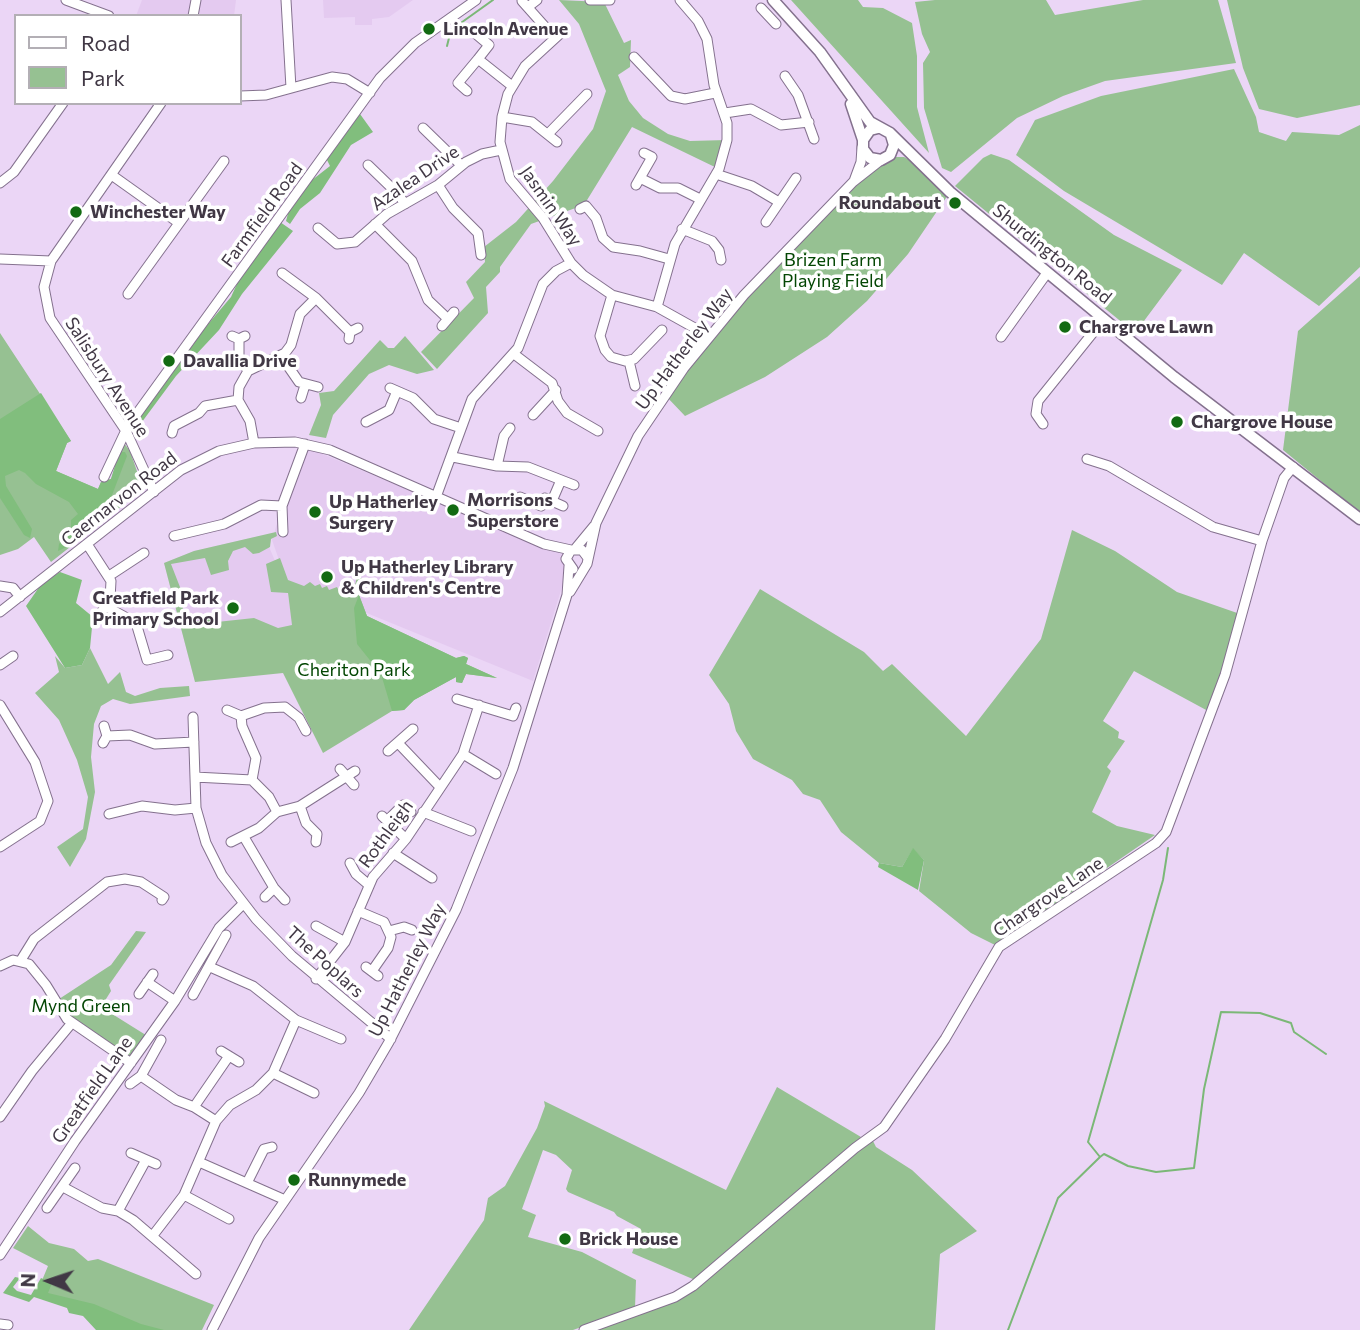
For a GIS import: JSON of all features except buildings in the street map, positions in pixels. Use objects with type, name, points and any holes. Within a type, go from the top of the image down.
[{"type":"main road","points":[[776,4],[836,73],[866,117],[878,128],[890,133],[894,145],[884,159],[870,158],[855,113],[836,73]]},
{"type":"main road","points":[[863,143],[870,130],[878,128]]},
{"type":"main road","name":"Shurdington Road","points":[[890,133],[924,168],[1047,273],[1360,519]]},
{"type":"main road","name":"Shurdington Road","points":[[884,159],[904,157],[924,168]]},
{"type":"street","points":[[66,0],[78,2],[105,14]]},
{"type":"street","points":[[285,0],[291,88]]},
{"type":"street","name":"Farmfield Road","points":[[104,477],[126,430],[370,93],[407,50],[476,0]]},
{"type":"street","points":[[525,4],[537,0]]},
{"type":"street","points":[[590,0],[610,0]]},
{"type":"street","points":[[657,307],[669,259],[682,229],[716,174],[727,141],[725,113],[715,93],[704,32],[680,0]]},
{"type":"street","name":"Jasmin Way","points":[[525,4],[559,35],[531,59],[512,86],[502,117],[501,150],[513,184],[547,224],[571,263],[612,295],[657,307],[709,336]]},
{"type":"street","points":[[761,8],[772,20],[776,4]]},
{"type":"street","points":[[467,91],[458,83],[478,59],[493,48],[476,34]]},
{"type":"street","points":[[634,57],[671,96],[685,99],[715,93]]},
{"type":"street","points":[[478,59],[512,86]]},
{"type":"street","points":[[242,96],[266,95],[338,76],[352,81],[370,93]]},
{"type":"street","points":[[787,82],[814,139]]},
{"type":"street","points":[[548,134],[587,94]]},
{"type":"street","points":[[0,183],[13,172],[62,105]]},
{"type":"street","name":"Salisbury Avenue","points":[[154,492],[126,430],[48,314],[44,287],[51,261],[113,176],[160,105]]},
{"type":"street","points":[[725,113],[751,109],[785,126],[808,122]]},
{"type":"street","points":[[502,117],[532,122],[557,142]]},
{"type":"street","points":[[426,135],[461,165]]},
{"type":"street","name":"Up Hatherley Way","points":[[853,182],[861,162],[863,143]]},
{"type":"street","name":"Azalea Drive","points":[[318,228],[333,242],[346,245],[359,240],[375,224],[438,185],[461,165],[482,154],[501,150]]},
{"type":"street","points":[[644,153],[652,157],[638,181],[660,188],[678,188],[700,198]]},
{"type":"street","name":"Up Hatherley Way","points":[[212,1330],[238,1275],[283,1199],[344,1115],[391,1039],[480,857],[501,803],[568,595],[587,562],[596,523],[638,436],[709,336],[744,295],[853,182],[884,159]]},
{"type":"street","points":[[128,294],[224,161]]},
{"type":"street","points":[[368,180],[371,169],[405,204]]},
{"type":"street","points":[[716,174],[752,186],[779,202]]},
{"type":"street","points":[[113,176],[179,223]]},
{"type":"street","points":[[766,222],[796,178]]},
{"type":"street","points":[[438,185],[453,208],[478,233],[481,255]]},
{"type":"street","points":[[580,209],[586,206],[596,218],[603,238],[612,247],[669,259]]},
{"type":"street","points":[[375,224],[412,261],[428,300],[448,319]]},
{"type":"street","points":[[682,229],[712,241],[723,254]]},
{"type":"street","points":[[0,259],[51,261]]},
{"type":"street","points":[[436,496],[477,391],[514,354],[526,332],[543,284],[556,271],[571,263]]},
{"type":"street","points":[[281,273],[316,298],[353,333]]},
{"type":"street","points":[[1000,337],[1047,273]]},
{"type":"street","points":[[612,295],[601,328],[601,342],[611,357],[629,361]]},
{"type":"street","points":[[254,443],[250,421],[238,400],[238,391],[248,371],[281,356],[291,345],[300,314],[316,298]]},
{"type":"street","points":[[1043,424],[1036,414],[1038,401],[1104,319]]},
{"type":"street","points":[[629,361],[662,330]]},
{"type":"street","points":[[239,337],[239,356],[248,371]]},
{"type":"street","points":[[514,354],[550,381],[563,409],[590,422],[598,431]]},
{"type":"street","points":[[281,356],[296,379],[305,385],[318,387]]},
{"type":"street","points":[[629,361],[635,386]]},
{"type":"street","points":[[301,398],[305,385]]},
{"type":"street","points":[[372,422],[389,410],[394,389],[413,398],[434,419],[461,428]]},
{"type":"street","points":[[533,415],[556,390]]},
{"type":"street","points":[[172,433],[174,426],[199,413],[203,402],[238,400]]},
{"type":"street","points":[[497,466],[500,435],[510,428]]},
{"type":"street","name":"Caernarvon Road","points":[[0,612],[198,459],[230,447],[254,443],[305,444],[340,453],[544,544],[573,549]]},
{"type":"street","points":[[283,532],[282,506],[305,444]]},
{"type":"street","points":[[453,457],[497,466],[528,467],[574,485]]},
{"type":"street","points":[[1087,458],[1109,466],[1213,527],[1262,541]]},
{"type":"street","name":"Chargrove Lane","points":[[584,1330],[675,1297],[694,1286],[884,1127],[945,1039],[999,947],[1156,843],[1167,832],[1221,686],[1262,541],[1284,478],[1293,467]]},
{"type":"street","points":[[552,500],[561,480]]},
{"type":"street","points":[[520,497],[541,506],[545,498],[563,506]]},
{"type":"street","points":[[174,536],[224,524],[261,505],[282,506]]},
{"type":"street","name":"Up Hatherley Way","points":[[568,595],[568,564],[573,549],[596,523]]},
{"type":"street","points":[[87,544],[109,576],[111,593],[107,607],[99,616]]},
{"type":"street","name":"Caernarvon Road","points":[[544,544],[568,564]]},
{"type":"street","points":[[568,564],[576,570],[587,562],[584,550],[573,549]]},
{"type":"street","points":[[109,576],[144,552]]},
{"type":"street","points":[[0,586],[13,588],[20,597]]},
{"type":"street","points":[[107,607],[136,623],[146,660],[168,655]]},
{"type":"street","points":[[0,665],[13,656]]},
{"type":"street","points":[[457,699],[513,716],[516,708]]},
{"type":"street","points":[[227,710],[241,716],[285,704],[299,718],[306,731]]},
{"type":"street","points":[[0,705],[35,762],[48,801],[40,821],[0,847]]},
{"type":"street","name":"Rothleigh","points":[[316,979],[345,942],[369,885],[406,839],[439,786],[463,754],[479,705]]},
{"type":"street","points":[[241,716],[242,726],[256,758],[252,780]]},
{"type":"street","points":[[193,717],[196,808],[211,854],[243,904]]},
{"type":"street","points":[[104,726],[105,740],[133,735],[155,744],[194,742]]},
{"type":"street","points":[[388,751],[413,729]]},
{"type":"street","points":[[398,743],[439,786]]},
{"type":"street","points":[[463,754],[496,774]]},
{"type":"street","points":[[195,777],[252,780],[269,797],[277,812]]},
{"type":"street","points":[[231,842],[244,837],[277,812],[300,806],[350,778]]},
{"type":"street","points":[[406,839],[384,818],[403,805],[411,812]]},
{"type":"street","points":[[110,814],[125,806],[175,810],[196,808]]},
{"type":"street","points":[[300,806],[306,823],[318,835]]},
{"type":"street","points":[[423,812],[471,831]]},
{"type":"street","points":[[244,837],[274,888],[285,900]]},
{"type":"street","points":[[393,853],[428,873]]},
{"type":"street","points":[[350,863],[356,874],[369,885]]},
{"type":"street","points":[[22,960],[29,944],[107,882],[125,879],[141,881],[164,897],[162,900]]},
{"type":"street","points":[[265,897],[274,888]]},
{"type":"street","name":"The Poplars","points":[[243,904],[316,979],[391,1039]]},
{"type":"street","name":"Greatfield Lane","points":[[0,1255],[75,1141],[175,1001],[219,929],[243,904]]},
{"type":"street","points":[[358,911],[380,919],[389,931],[391,941],[372,971]]},
{"type":"street","points":[[316,926],[345,942]]},
{"type":"street","points":[[389,931],[404,927],[412,930]]},
{"type":"street","points":[[193,995],[226,935]]},
{"type":"street","points":[[0,966],[9,961],[22,960],[40,976],[71,1024],[131,1063]]},
{"type":"street","points":[[210,967],[253,986],[296,1020],[338,1036]]},
{"type":"street","points":[[139,994],[150,978],[175,1001]]},
{"type":"street","points":[[154,1234],[184,1195],[216,1121],[230,1105],[256,1090],[273,1073],[296,1020]]},
{"type":"street","points":[[0,1117],[32,1071],[71,1024]]},
{"type":"street","points":[[130,1084],[141,1076],[161,1040]]},
{"type":"street","points":[[194,1107],[225,1053],[239,1062]]},
{"type":"street","points":[[273,1073],[314,1093]]},
{"type":"street","points":[[141,1076],[176,1100],[194,1107],[216,1121]]},
{"type":"street","points":[[248,1181],[265,1147]]},
{"type":"street","points":[[118,1211],[151,1162],[131,1153]]},
{"type":"street","points":[[199,1162],[248,1181],[283,1199]]},
{"type":"street","points":[[47,1208],[75,1168]]},
{"type":"street","points":[[63,1187],[102,1208],[118,1211],[154,1234],[196,1273]]},
{"type":"street","points":[[184,1195],[229,1219]]},
{"type":"shaded area","points":[[142,0],[236,0],[234,14],[137,14]]},
{"type":"shaded area","points":[[323,0],[413,0],[389,17],[372,19],[372,25],[355,25],[355,17],[324,18]]},
{"type":"shaded area","points":[[301,445],[571,558],[533,681],[286,580],[272,540]]},
{"type":"shaded area","name":"Greatfield Park Primary School","points":[[264,535],[287,589],[296,645],[195,682],[164,563],[194,551]]},
{"type":"green space","points":[[559,0],[604,2],[624,43],[631,40],[630,67],[618,75],[629,101],[643,118],[668,134],[690,141],[727,140],[719,169],[632,127],[584,205],[531,224],[500,267],[500,272],[486,287],[488,313],[437,369],[421,352],[474,298],[466,282],[485,262],[484,247],[516,222],[553,181],[593,129],[606,91],[579,24]]},
{"type":"green space","points":[[791,0],[858,0],[863,7],[883,8],[912,23],[917,56],[917,107],[929,153]]},
{"type":"green space","points":[[1046,0],[1055,15],[1143,0],[1218,0],[1236,63],[1105,81],[1063,96],[1017,118],[951,172],[942,168],[924,108],[923,63],[930,52],[922,34],[915,2]]},
{"type":"green space","points":[[1227,0],[1360,0],[1360,105],[1297,118],[1259,109],[1243,68]]},
{"type":"green space","points":[[1234,69],[1256,117],[1259,132],[1286,141],[1292,132],[1339,135],[1360,125],[1360,267],[1319,306],[1244,253],[1222,285],[1064,191],[1016,155],[1035,120],[1101,96]]},
{"type":"green space","points":[[360,114],[373,132],[351,145],[320,193],[300,209],[290,224],[286,221],[289,210],[307,184],[330,166],[326,158]]},
{"type":"green space","points":[[991,154],[1009,160],[1114,235],[1182,270],[1135,333],[955,186],[983,158]]},
{"type":"green space","name":"Brizen Farm Playing Field","points":[[887,157],[904,157],[924,168],[950,192],[908,254],[867,301],[827,337],[765,377],[685,416],[665,395],[709,336],[853,182]]},
{"type":"green space","points":[[280,222],[293,231],[242,294],[219,330],[176,376],[136,430],[136,422],[198,336],[231,297],[241,275]]},
{"type":"green space","points":[[1360,276],[1360,513],[1283,450],[1298,331]]},
{"type":"green space","points":[[0,333],[71,441],[67,443],[56,471],[98,489],[101,482],[111,479],[124,443],[130,451],[140,480],[140,489],[136,495],[51,562],[34,537],[18,549],[0,555]]},
{"type":"green space","points":[[405,336],[434,370],[417,374],[389,365],[369,374],[333,415],[326,438],[309,435],[321,405],[319,393],[334,391],[380,340],[388,348],[394,348]]},
{"type":"green space","points":[[41,393],[71,441],[67,443],[56,471],[98,489],[101,482],[111,479],[119,452],[125,452],[127,456],[104,516],[75,543],[58,551],[59,544],[71,529],[71,520],[78,514],[69,502],[36,484],[19,470],[5,476],[6,486],[32,529],[30,538],[24,535],[0,498],[0,419]]},
{"type":"green space","points":[[1072,530],[1115,551],[1177,592],[1240,614],[1208,711],[1134,671],[1103,721],[1119,732],[1118,738],[1125,741],[1107,767],[1111,771],[1092,812],[1117,826],[1155,835],[995,945],[971,933],[919,891],[924,860],[913,849],[902,867],[879,863],[841,832],[820,800],[803,794],[792,780],[753,759],[736,731],[729,704],[709,675],[760,589],[864,652],[883,671],[892,664],[966,736],[1041,639]]},
{"type":"green space","name":"Cheriton Park","points":[[276,532],[277,536],[271,539],[270,547],[259,553],[253,554],[245,547],[233,551],[228,561],[229,570],[211,575],[205,558],[171,564],[185,600],[182,601],[183,609],[188,612],[192,623],[214,616],[217,622],[254,618],[278,628],[292,625],[288,593],[271,592],[266,564],[280,558],[288,580],[304,586],[310,582],[315,586],[320,584],[322,588],[327,586],[329,590],[337,587],[340,593],[355,585],[357,577],[366,579],[359,595],[367,616],[456,658],[464,656],[468,658],[466,664],[497,678],[466,674],[462,683],[456,682],[456,677],[414,700],[404,710],[392,711],[323,753],[283,673],[195,682],[164,563],[194,551]]},
{"type":"green space","points":[[60,572],[82,580],[76,603],[93,617],[90,648],[82,665],[65,668],[26,606],[42,583]]},
{"type":"green space","points":[[359,595],[367,616],[456,658],[464,656],[468,658],[466,664],[497,678],[466,674],[462,683],[456,682],[456,677],[414,700],[404,710],[392,711],[381,674],[357,644],[354,608]]},
{"type":"green space","points":[[90,648],[108,684],[120,672],[126,692],[135,696],[160,688],[189,686],[190,696],[130,704],[113,699],[101,706],[94,724],[91,757],[95,792],[86,839],[70,867],[57,847],[83,829],[88,797],[77,760],[59,720],[35,693],[59,672],[55,656],[65,668],[82,665]]},
{"type":"green space","points":[[913,848],[924,860],[918,890],[878,867],[879,863],[902,867]]},
{"type":"green space","name":"Mynd Green","points":[[136,931],[146,932],[109,985],[111,991],[101,1007],[149,1037],[131,1063],[83,1032],[56,1001],[111,965]]},
{"type":"green space","points":[[777,1087],[861,1137],[695,1280],[632,1253],[641,1229],[614,1212],[568,1192],[566,1189],[572,1170],[556,1155],[543,1150],[522,1209],[536,1215],[528,1237],[582,1252],[636,1280],[635,1308],[573,1330],[409,1330],[484,1220],[488,1198],[505,1186],[537,1128],[545,1106],[544,1101],[726,1190]]},
{"type":"green space","points":[[872,1139],[876,1147],[912,1170],[977,1231],[940,1254],[935,1330],[592,1330],[676,1300]]},
{"type":"green space","points":[[28,1226],[49,1243],[74,1249],[88,1261],[98,1259],[214,1305],[202,1330],[141,1330],[38,1290],[48,1266],[13,1248]]},
{"type":"green space","points":[[15,1277],[20,1278],[13,1287],[17,1291],[31,1295],[41,1278],[52,1283],[48,1293],[94,1304],[141,1324],[164,1330],[96,1330],[83,1316],[69,1313],[67,1308],[34,1297],[29,1302],[3,1293]]},
{"type":"waterway","points":[[447,46],[451,30],[493,0]]},
{"type":"waterway","points":[[1008,1330],[1058,1198],[1100,1157],[1088,1142],[1163,880],[1168,848]]},
{"type":"waterway","points":[[1100,1157],[1104,1154],[1128,1166],[1156,1172],[1194,1168],[1204,1089],[1221,1012],[1260,1013],[1291,1023],[1294,1032],[1326,1054]]},
{"type":"place","name":"Lincoln Avenue","points":[[429,29]]},
{"type":"place","name":"Roundabout","points":[[955,203]]},
{"type":"place","name":"Winchester Way","points":[[76,212]]},
{"type":"place","name":"Chargrove Lawn","points":[[1065,327]]},
{"type":"place","name":"Davallia Drive","points":[[169,361]]},
{"type":"place","name":"Chargrove House","points":[[1177,422]]},
{"type":"place","name":"Morrisons Superstore","points":[[453,510]]},
{"type":"place","name":"Up Hatherley Surgery","points":[[315,512]]},
{"type":"place","name":"Up Hatherley Library & Children's Centre","points":[[327,577]]},
{"type":"place","name":"Greatfield Park Primary School","points":[[233,608]]},
{"type":"place","name":"Runnymede","points":[[294,1180]]},
{"type":"place","name":"Brick House","points":[[565,1239]]}]
